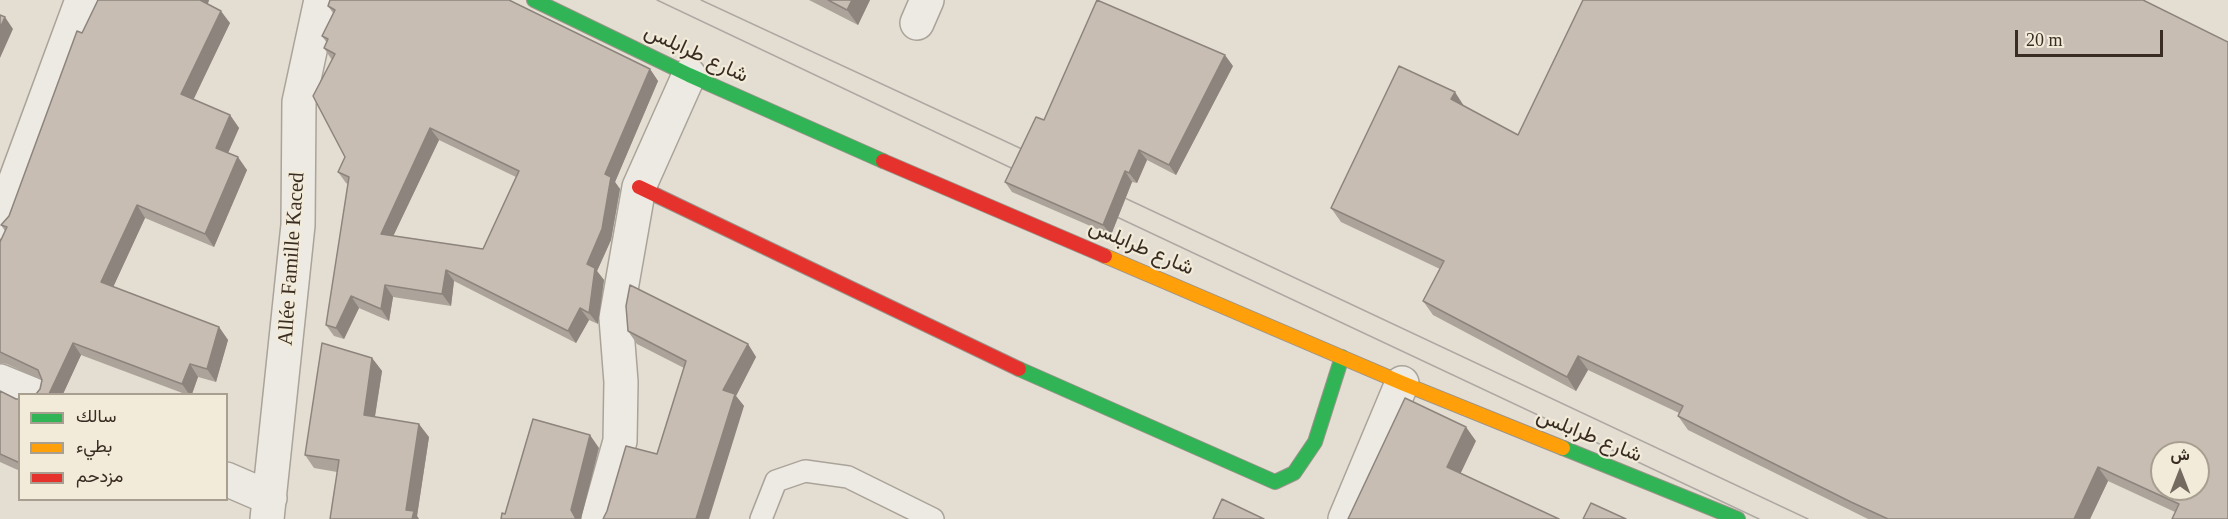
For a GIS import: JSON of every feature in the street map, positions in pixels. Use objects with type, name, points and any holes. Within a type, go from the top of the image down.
[{"type":"main road","name":"شارع طرابلس","points":[[534,0],[689,75],[1401,383],[1734,518]]},
{"type":"main road","points":[[639,187],[1003,362],[1275,482],[1294,473],[1315,442],[1342,357]]},
{"type":"street","points":[[0,222],[82,0]]},
{"type":"street","name":"Allée Famille Kaced","points":[[268,508],[298,225],[299,102],[321,0]]},
{"type":"street","points":[[598,519],[620,441],[621,382],[616,318],[639,187],[689,75]]},
{"type":"street","points":[[0,381],[30,393]]},
{"type":"street","points":[[1345,519],[1401,383]]},
{"type":"street","points":[[228,480],[268,508]]},
{"type":"lane","points":[[761,519],[776,481],[805,471],[848,477],[933,519]]},
{"type":"building","points":[[98,0],[200,0],[221,11],[181,94],[230,115],[216,148],[238,157],[205,234],[137,205],[101,282],[219,327],[207,369],[190,364],[182,384],[73,343],[49,393],[37,393],[42,380],[38,370],[0,352],[0,242],[7,227],[1,225],[9,216],[77,31],[82,33]]},
{"type":"building","points":[[330,0],[509,0],[650,69],[605,174],[611,177],[602,229],[587,264],[595,268],[589,313],[580,308],[568,331],[446,270],[442,294],[385,285],[381,309],[351,296],[336,328],[326,325],[349,177],[338,172],[345,157],[313,96],[335,54],[324,48],[328,39],[322,36],[335,10],[328,6]],"holes":[[[430,128],[519,171],[483,249],[381,234]]]},
{"type":"building","points":[[828,0],[852,0],[847,10]]},
{"type":"building","points":[[1097,0],[1225,55],[1169,165],[1139,150],[1129,173],[1125,171],[1103,225],[1005,182],[1036,117],[1044,120]]},
{"type":"building","points":[[1583,0],[2143,0],[2228,42],[2228,519],[2172,519],[2179,504],[2172,501],[2210,501],[2210,441],[2150,441],[2150,491],[2098,467],[2074,519],[1888,519],[1678,416],[1683,406],[1578,356],[1567,377],[1423,301],[1444,261],[1331,208],[1399,66],[1455,92],[1451,99],[1518,135]]},
{"type":"building","points":[[0,15],[5,17],[0,28]]},
{"type":"building","points":[[630,285],[748,344],[723,390],[735,394],[696,519],[603,519],[626,446],[657,454],[686,361],[628,331],[626,306]]},
{"type":"building","points":[[322,343],[372,358],[364,415],[419,424],[406,510],[414,511],[412,519],[330,519],[339,460],[305,455]]},
{"type":"building","points":[[0,391],[18,399],[18,462],[0,454]]},
{"type":"building","points":[[1405,398],[1466,427],[1447,467],[1559,519],[1348,519]]},
{"type":"building","points":[[533,419],[590,435],[571,510],[576,519],[501,519],[502,513],[505,514]]},
{"type":"building","points":[[1222,499],[1264,519],[1213,519]]},
{"type":"building","points":[[1591,503],[1626,519],[1583,519]]},
{"type":"tram line","points":[[657,0],[1026,175]]},
{"type":"tram line","points":[[701,0],[1037,156]]},
{"type":"tram line","points":[[1110,191],[1808,519]]},
{"type":"tram line","points":[[1102,210],[1759,519]]},
{"type":"traffic: fast","points":[[534,0],[689,75],[883,161]]},
{"type":"traffic: fast","points":[[1019,369],[1275,482],[1294,473],[1315,442],[1342,357]]},
{"type":"traffic: fast","points":[[1563,448],[1738,519]]},
{"type":"traffic: slow","points":[[1105,256],[1402,383],[1563,448]]},
{"type":"traffic: jam","points":[[883,161],[1105,256]]},
{"type":"traffic: jam","points":[[639,187],[1019,369]]}]
